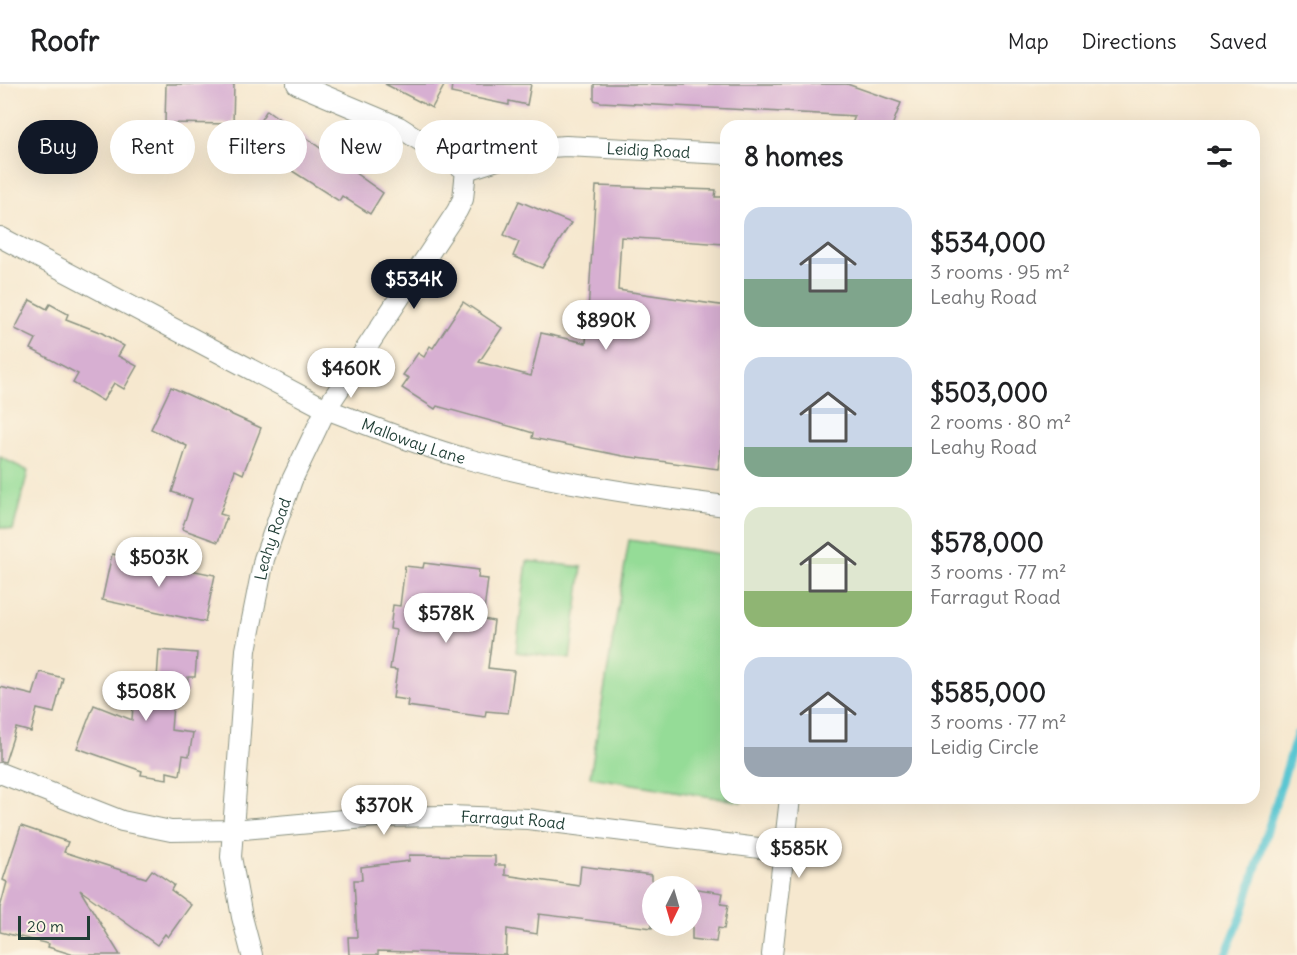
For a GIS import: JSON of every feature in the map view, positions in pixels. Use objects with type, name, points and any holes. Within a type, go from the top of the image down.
[{"type":"street","points":[[297,84],[399,127],[415,137]]},
{"type":"street","name":"Leidig Road","points":[[559,146],[720,154]]},
{"type":"street","name":"Leahy Road","points":[[252,955],[231,857],[246,650],[254,605],[276,520],[326,409],[457,211],[463,199],[466,174]]},
{"type":"street","name":"Malloway Lane","points":[[0,237],[326,409],[461,458],[520,473],[614,491],[720,505]]},
{"type":"street","name":"Farragut Road","points":[[0,773],[54,792],[122,821],[171,831],[233,830],[377,817],[450,816],[528,819],[783,851]]},
{"type":"street","points":[[772,955],[789,804]]},
{"type":"green space","points":[[0,457],[28,471],[13,530],[0,527]]},
{"type":"green space","points":[[629,540],[720,554],[720,798],[590,777]]},
{"type":"green space","points":[[527,561],[582,567],[570,659],[516,652]]},
{"type":"building","points":[[166,84],[234,84],[233,120],[207,120],[207,124],[195,123],[195,120],[165,120]]},
{"type":"building","points":[[385,84],[445,84],[432,108]]},
{"type":"building","points":[[452,84],[531,84],[527,105],[509,101],[509,105],[451,93]]},
{"type":"building","points":[[594,84],[847,84],[901,103],[894,120],[853,120],[855,116],[594,100]]},
{"type":"building","points":[[267,110],[281,120],[261,120]]},
{"type":"building","points":[[307,139],[319,147],[319,174],[356,174],[383,193],[370,214],[342,196],[339,201],[297,174],[307,174]]},
{"type":"building","points":[[596,186],[716,190],[715,197],[720,197],[720,244],[621,237],[618,290],[720,305],[720,456],[718,469],[623,456],[532,438],[533,433],[520,429],[437,406],[435,409],[402,388],[409,378],[403,375],[418,353],[424,357],[430,346],[433,348],[463,302],[502,328],[479,362],[531,376],[541,333],[586,343]]},
{"type":"building","points":[[519,201],[571,223],[542,268],[513,256],[519,242],[504,235]]},
{"type":"building","points":[[30,300],[47,309],[50,304],[68,314],[66,319],[102,333],[124,346],[118,356],[137,366],[124,389],[114,383],[103,401],[73,383],[78,374],[31,349],[36,339],[15,329]]},
{"type":"building","points":[[171,387],[261,428],[243,474],[235,470],[220,514],[227,516],[218,542],[182,529],[192,499],[172,492],[187,446],[151,429]]},
{"type":"building","points":[[112,554],[215,575],[205,622],[102,600]]},
{"type":"building","points":[[424,563],[479,570],[478,578],[488,579],[483,619],[494,621],[488,668],[514,671],[508,713],[486,711],[485,717],[407,706],[408,700],[393,698],[397,670],[390,669],[396,630],[390,629],[393,605],[400,606],[405,566],[423,568]]},
{"type":"building","points":[[159,650],[197,653],[195,677],[188,677],[187,693],[174,692],[171,730],[193,733],[189,756],[183,755],[180,775],[167,772],[167,779],[141,775],[142,771],[77,748],[94,705],[132,720],[135,678],[157,679]]},
{"type":"building","points":[[40,672],[63,678],[54,713],[37,709],[31,732],[16,728],[5,762],[0,761],[0,687],[33,695]]},
{"type":"building","points":[[21,826],[68,842],[64,852],[146,878],[152,870],[174,885],[171,890],[191,905],[168,937],[165,934],[157,945],[80,890],[120,955],[74,955],[48,947],[49,944],[0,932],[0,908],[7,882],[3,880]]},
{"type":"building","points":[[409,855],[495,856],[495,865],[505,865],[505,875],[579,886],[581,866],[652,876],[642,876],[642,927],[539,914],[537,934],[507,929],[506,955],[378,951],[378,955],[349,955],[348,937],[357,937],[354,880],[362,880],[361,867],[409,861]]},
{"type":"building","points":[[702,890],[723,893],[721,904],[728,905],[724,929],[718,928],[716,942],[692,939],[692,936],[702,936]]},
{"type":"waterway","points":[[1225,955],[1241,917],[1297,734]]}]
